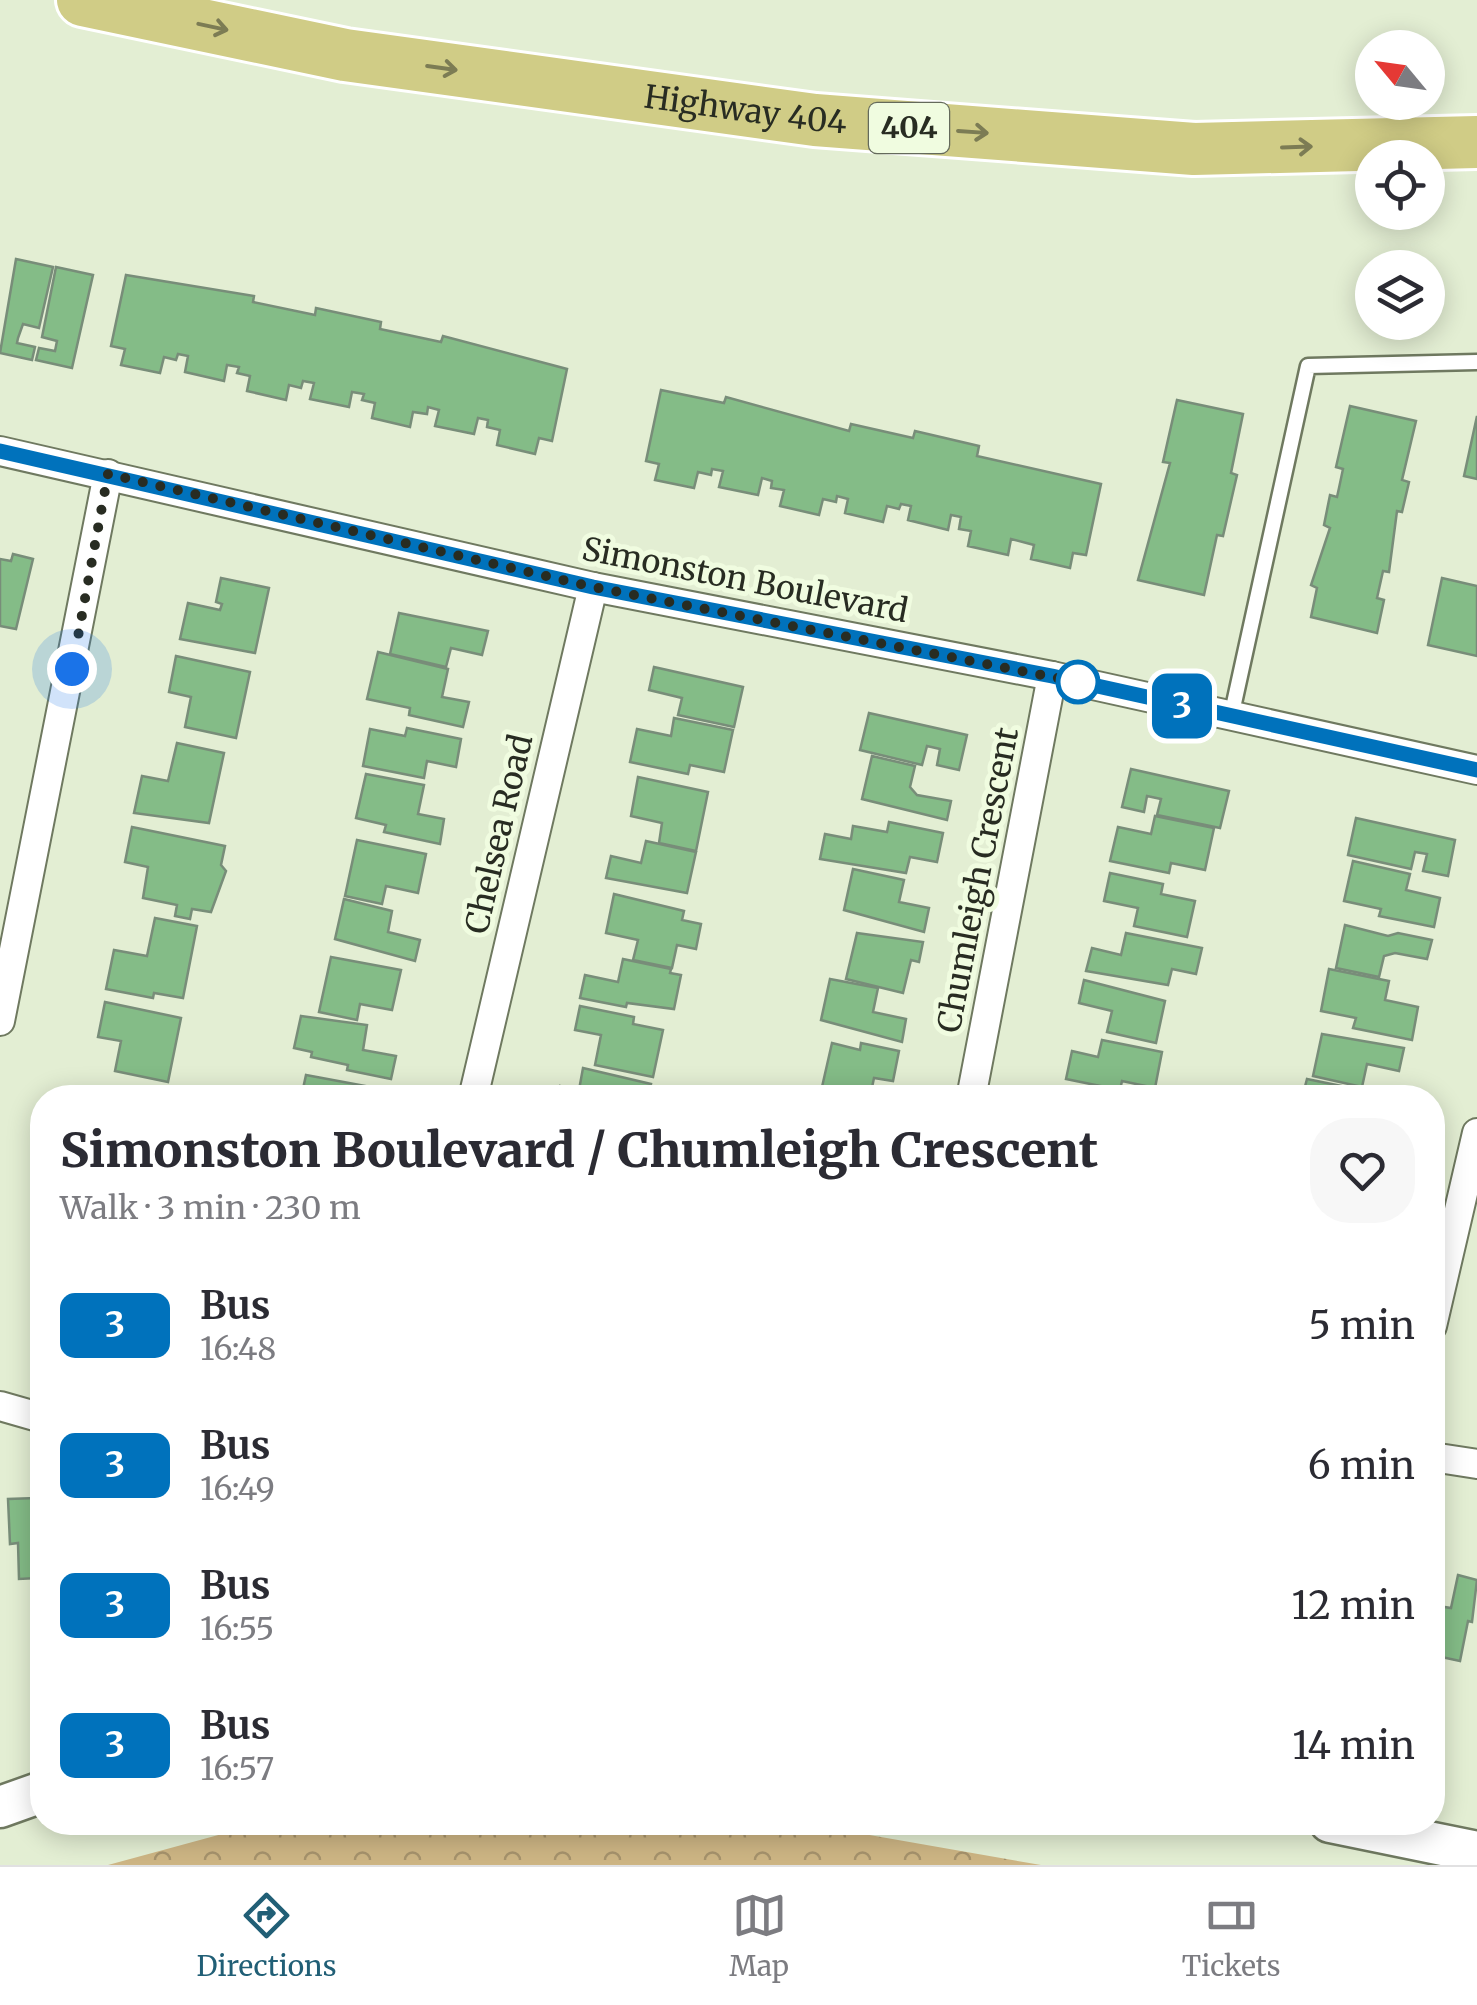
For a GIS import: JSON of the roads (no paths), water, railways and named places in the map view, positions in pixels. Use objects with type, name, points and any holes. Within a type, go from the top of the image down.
[{"type":"highway","name":"Highway 404","points":[[83,0],[345,55],[815,120],[1194,150],[1477,142]]},
{"type":"main road","points":[[0,1807],[30,1796]]},
{"type":"main road","points":[[1394,1835],[1477,1852]]},
{"type":"street","name":"Simonston Boulevard","points":[[0,451],[593,587],[1052,676],[1477,770]]},
{"type":"street","points":[[0,1021],[108,474]]},
{"type":"street","name":"Chelsea Road","points":[[476,1085],[593,587]]},
{"type":"street","name":"Chumleigh Crescent","points":[[973,1085],[1052,676]]},
{"type":"street","points":[[1445,1270],[1477,1132]]},
{"type":"street","points":[[0,1406],[30,1415]]},
{"type":"street","points":[[1445,1460],[1477,1464]]},
{"type":"lane","points":[[1230,717],[1308,366],[1477,362]]}]
